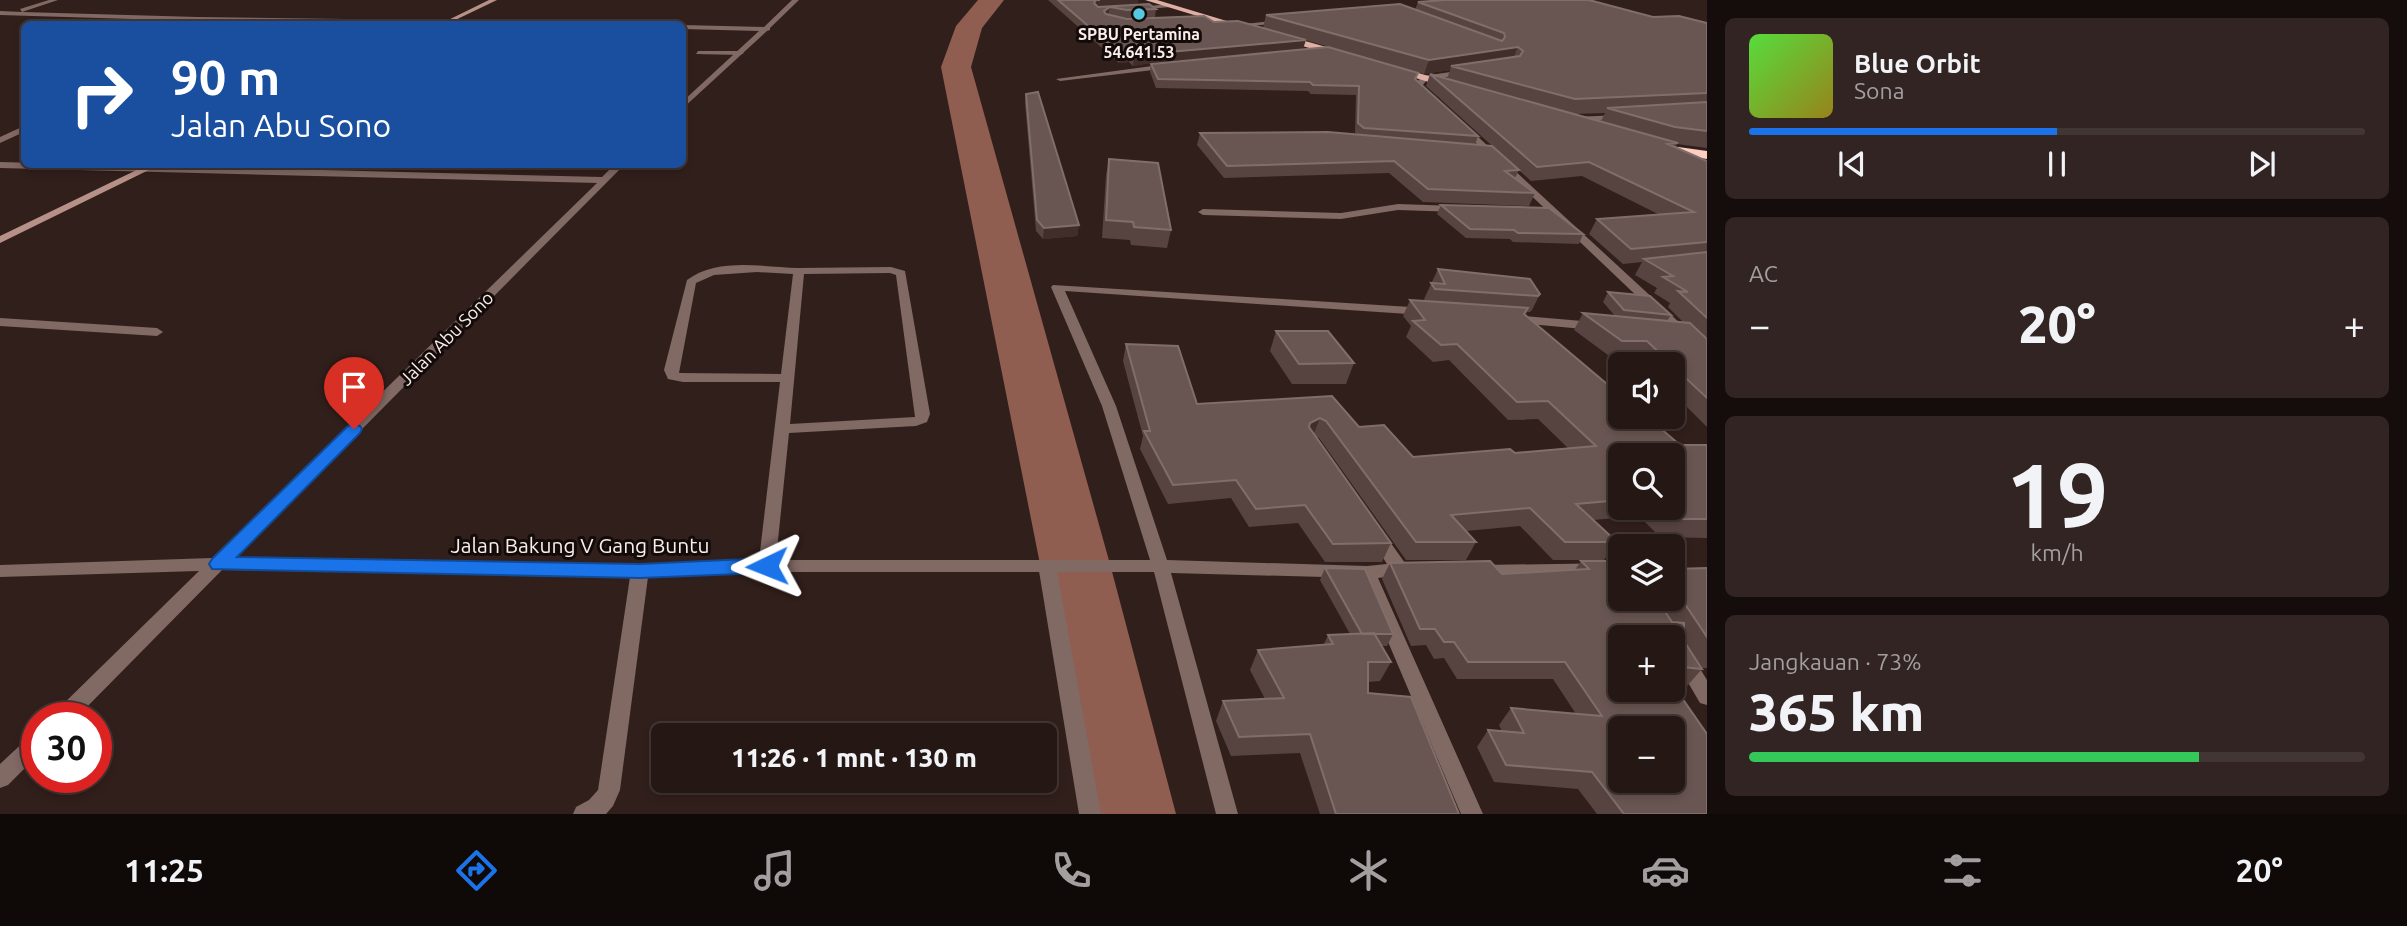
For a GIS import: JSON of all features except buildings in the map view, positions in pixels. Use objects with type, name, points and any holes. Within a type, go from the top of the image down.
[{"type":"highway","points":[[1658,147],[1707,155]]},
{"type":"main road","points":[[1149,0],[1265,33]]},
{"type":"main road","points":[[1278,37],[1352,57]]},
{"type":"main road","points":[[1388,68],[1464,90]]},
{"type":"main road","points":[[1555,117],[1604,131]]},
{"type":"main road","points":[[1658,147],[1707,161]]},
{"type":"street","points":[[11,13],[55,0]]},
{"type":"street","points":[[449,21],[494,0]]},
{"type":"street","points":[[686,103],[796,0]]},
{"type":"street","points":[[1128,8],[1169,6]]},
{"type":"street","points":[[0,13],[357,21]]},
{"type":"street","points":[[1189,22],[1213,18]]},
{"type":"street","points":[[192,21],[198,19]]},
{"type":"street","points":[[1238,25],[1290,21]]},
{"type":"street","points":[[686,27],[768,29]]},
{"type":"street","points":[[1305,54],[1332,51]]},
{"type":"street","points":[[698,53],[740,53]]},
{"type":"street","points":[[1060,79],[1183,65]]},
{"type":"street","points":[[1434,100],[1418,86],[1425,78],[1474,71]]},
{"type":"street","points":[[1453,117],[1556,212],[1626,270],[1682,333],[1707,355]]},
{"type":"street","points":[[1568,120],[1624,117]]},
{"type":"street","points":[[0,140],[21,130]]},
{"type":"street","points":[[1479,152],[1492,153]]},
{"type":"street","points":[[0,164],[21,165]]},
{"type":"street","points":[[97,168],[605,180]]},
{"type":"street","points":[[0,240],[150,168]]},
{"type":"street","name":"Jalan Abu Sono","points":[[78,702],[617,168]]},
{"type":"street","points":[[1203,212],[1341,216],[1398,207],[1464,209]]},
{"type":"street","points":[[1543,212],[1556,212]]},
{"type":"street","points":[[782,429],[916,422],[922,419],[901,273],[891,270],[718,270],[697,275],[691,282],[671,370],[673,376],[682,379],[787,378]]},
{"type":"street","points":[[767,566],[799,271]]},
{"type":"street","points":[[1227,814],[1161,568],[1109,405],[1057,287],[1442,312]]},
{"type":"street","points":[[1499,316],[1613,327]]},
{"type":"street","points":[[0,322],[157,332]]},
{"type":"street","points":[[1668,332],[1682,333]]},
{"type":"street","points":[[1371,528],[1401,569]]},
{"type":"street","name":"Jalan Bakung V Gang Buntu","points":[[0,571],[219,564],[640,571],[767,566],[1047,565],[1288,568],[1367,572],[1424,570]]},
{"type":"street","points":[[1047,565],[1090,814]]},
{"type":"street","points":[[1460,570],[1608,569]]},
{"type":"street","points":[[584,814],[596,810],[605,801],[609,790],[640,571]]},
{"type":"street","points":[[1367,572],[1472,814]]},
{"type":"street","points":[[1685,660],[1707,696]]},
{"type":"street","points":[[0,778],[21,758]]},
{"type":"waterway","points":[[992,0],[969,26],[956,67],[1075,564],[1131,814]]},
{"type":"place","name":"SPBU Pertamina 54.641.53","points":[[1139,14]]},
{"type":"route","points":[[354,429],[219,564],[640,571],[767,566]]}]
